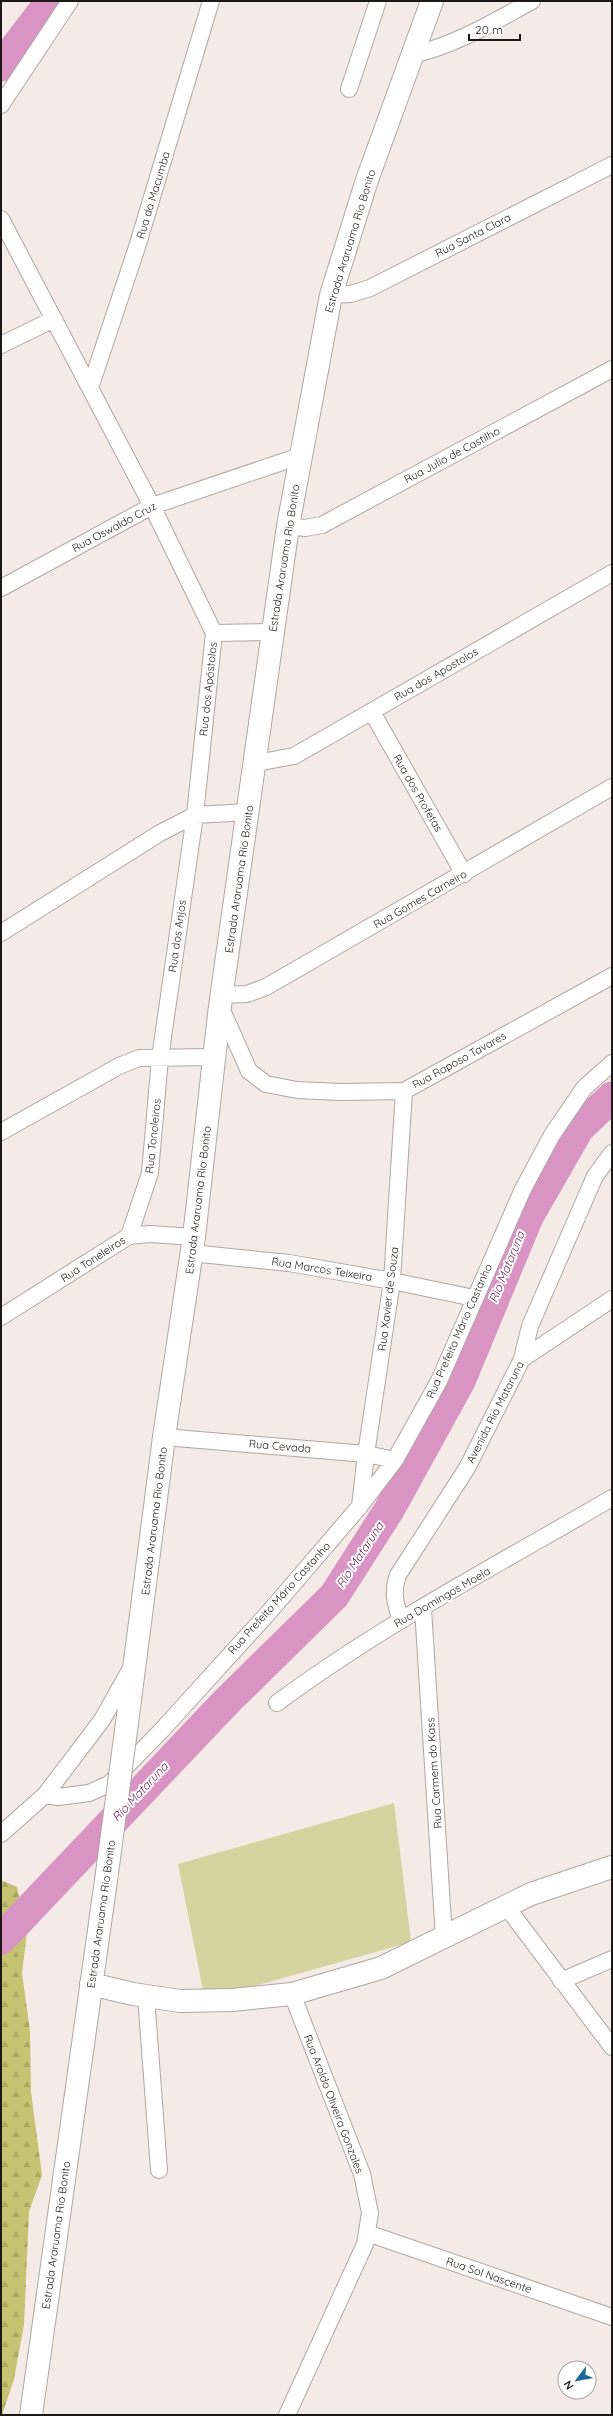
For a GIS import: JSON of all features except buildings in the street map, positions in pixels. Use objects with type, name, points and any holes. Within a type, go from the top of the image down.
[{"type":"main road","name":"Estrada Araruama Rio Bonito","points":[[31,2415],[128,1723],[164,1437],[192,1245],[221,1000],[256,763],[272,632],[288,526],[300,456],[332,295],[368,180],[432,1]]},
{"type":"main road","points":[[91,1984],[146,1996],[188,2000],[232,2000],[292,1994],[381,1968],[531,1894],[612,1868]]},
{"type":"street","points":[[1,104],[70,1]]},
{"type":"street","name":"Rua da Macumba","points":[[90,388],[137,248],[212,1]]},
{"type":"street","points":[[349,89],[378,1]]},
{"type":"street","points":[[412,55],[436,49],[458,40],[532,1]]},
{"type":"street","name":"Rua Santa Clara","points":[[332,295],[350,294],[370,288],[612,165]]},
{"type":"street","name":"Rua dos Apóstolos","points":[[1,219],[152,506],[214,633],[195,815]]},
{"type":"street","points":[[1,345],[54,319]]},
{"type":"street","name":"Rua Julio de Castilho","points":[[288,526],[305,528],[322,525],[612,369]]},
{"type":"street","name":"Rua Oswaldo Cruz","points":[[1,588],[152,506],[300,456]]},
{"type":"street","name":"Rua dos Apostolos","points":[[256,763],[294,756],[612,573]]},
{"type":"street","points":[[214,633],[272,632]]},
{"type":"street","name":"Rua dos Profetas","points":[[372,712],[464,874]]},
{"type":"street","name":"Rua Gomes Carneiro","points":[[221,1000],[247,994],[266,987],[464,874],[612,787]]},
{"type":"street","points":[[1,933],[160,833],[195,815],[249,812]]},
{"type":"street","name":"Rua dos Anjos","points":[[160,1058],[195,815]]},
{"type":"street","name":"Rua Raposo Tavares","points":[[221,1000],[249,1071],[266,1084],[297,1090],[341,1092],[404,1091],[612,976]]},
{"type":"street","points":[[1,1132],[119,1066],[139,1058],[215,1057]]},
{"type":"street","name":"Rua Tonoleiros","points":[[129,1236],[150,1173],[160,1058]]},
{"type":"street","name":"Rua Prefeito Mário Castanho","points":[[45,1795],[58,1797],[89,1793],[109,1784],[160,1732],[270,1612],[360,1506],[395,1460],[439,1381],[474,1298],[523,1189],[552,1135],[584,1088],[612,1063]]},
{"type":"street","name":"Rua Xavier de Souza","points":[[360,1506],[366,1454],[392,1281],[404,1091]]},
{"type":"street","name":"Avenida Rio Mataruna","points":[[401,1620],[394,1600],[393,1588],[398,1574],[467,1468],[522,1359],[530,1326],[548,1281],[595,1176],[612,1153]]},
{"type":"street","name":"Rua Toneleiros","points":[[1,1317],[129,1236],[150,1234],[192,1245]]},
{"type":"street","name":"Rua Marcos Teixeira","points":[[192,1245],[392,1281],[474,1298]]},
{"type":"street","points":[[522,1359],[612,1299]]},
{"type":"street","name":"Rua Cevada","points":[[164,1437],[366,1454],[395,1460]]},
{"type":"street","name":"Rua Domingos Moela","points":[[277,1703],[321,1670],[401,1620],[423,1609],[612,1498]]},
{"type":"street","name":"Rua Carmem do Kass","points":[[423,1609],[444,1938]]},
{"type":"street","points":[[1,1834],[45,1795],[102,1720],[136,1660]]},
{"type":"street","points":[[506,1906],[612,2047]]},
{"type":"street","points":[[561,1981],[612,1959]]},
{"type":"street","name":"Rua Aroldo Oliveira Gonzales","points":[[287,2415],[365,2244],[370,2214],[362,2174],[292,1994]]},
{"type":"street","points":[[146,1996],[159,2170]]},
{"type":"street","name":"Rua Sol Nascente","points":[[367,2233],[612,2317]]},
{"type":"green space","points":[[1,1880],[17,1887],[27,1932],[22,1973],[30,2031],[31,2092],[42,2175],[29,2212],[24,2325],[14,2379],[2,2415]]},
{"type":"shaded area","points":[[394,1803],[411,1942],[205,2000],[178,1864]]},
{"type":"waterway","points":[[1,66],[51,1]]},
{"type":"waterway","name":"Rio Mataruna","points":[[1,1939],[227,1701],[334,1596],[389,1510],[460,1381],[528,1217],[579,1128],[612,1097]]}]
